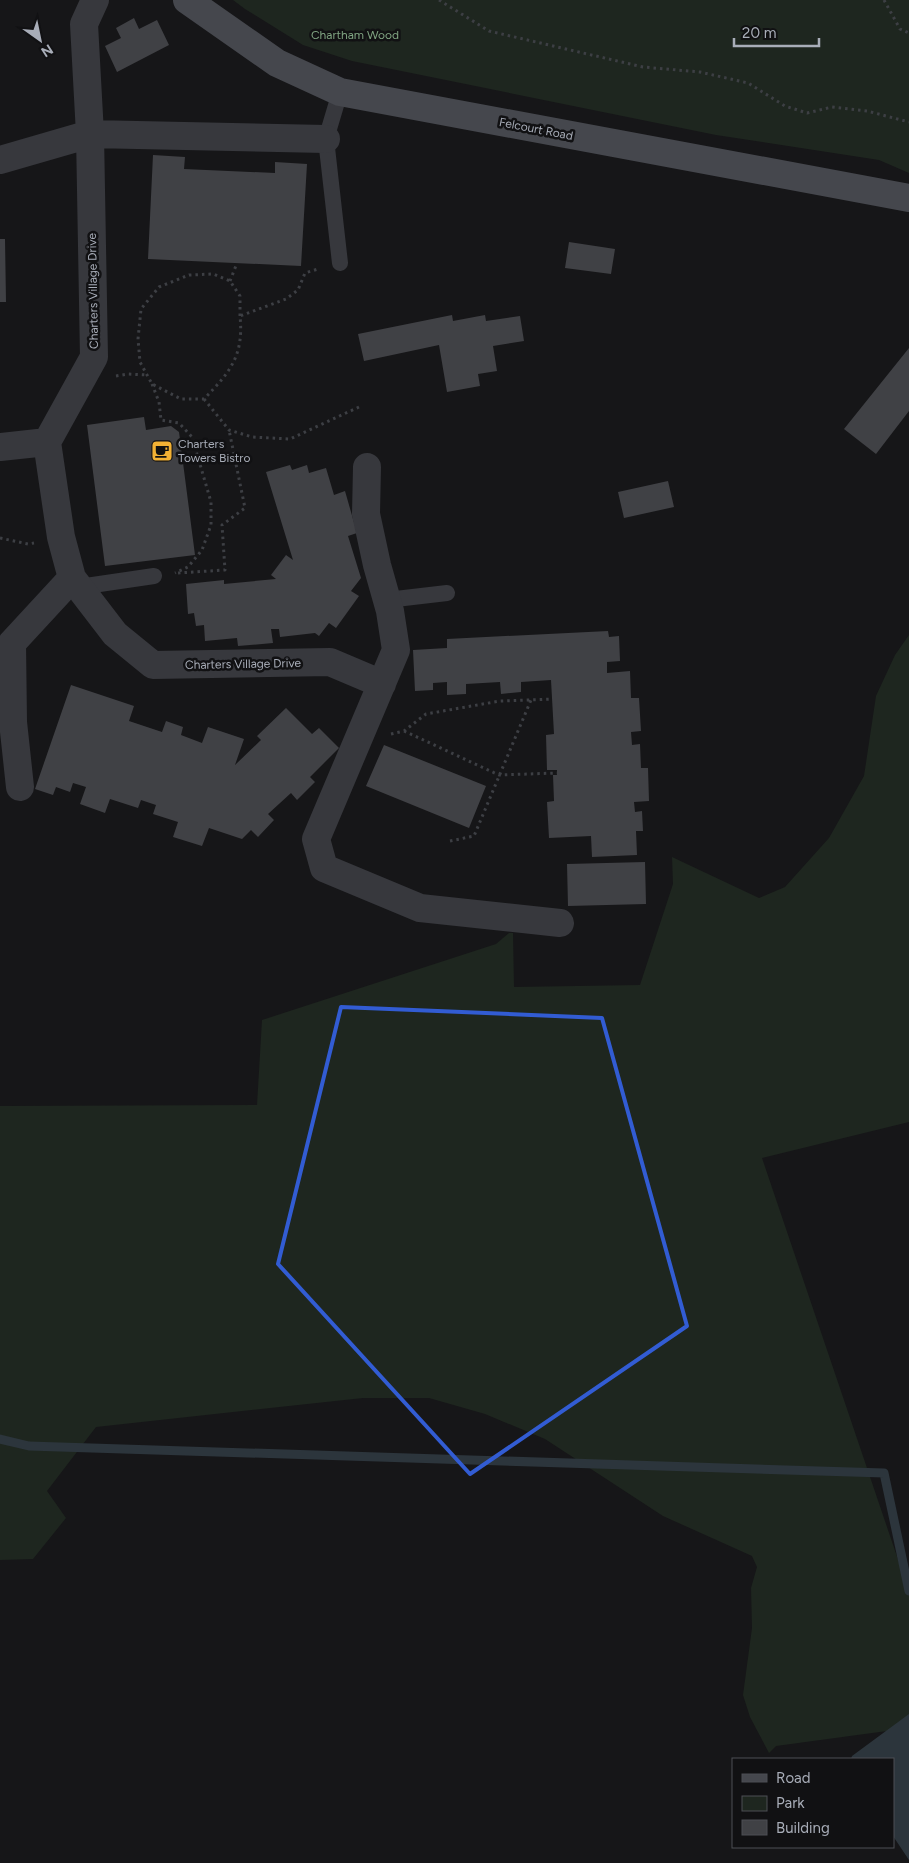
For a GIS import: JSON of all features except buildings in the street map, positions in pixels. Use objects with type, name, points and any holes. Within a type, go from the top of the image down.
[{"type":"street","name":"Charters Village Drive","points":[[95,0],[84,24],[90,134],[94,357],[47,442],[61,537],[76,583],[115,634],[153,665],[330,662],[382,684]]},
{"type":"street","name":"Felcourt Road","points":[[187,0],[277,63],[340,92],[909,198]]},
{"type":"street","points":[[0,160],[90,134],[326,139]]},
{"type":"street","points":[[0,447],[47,442]]},
{"type":"street","points":[[367,467],[366,514],[387,600],[396,650],[316,839],[324,868],[420,908],[560,923]]},
{"type":"street","points":[[20,787],[6,723],[12,643],[76,583]]},
{"type":"lane","points":[[340,92],[326,139],[340,263]]},
{"type":"lane","points":[[76,583],[154,576]]},
{"type":"lane","points":[[387,600],[447,593]]},
{"type":"path","points":[[439,0],[490,31],[643,67],[700,72],[748,83],[785,106],[807,113],[832,107],[867,111],[909,122]]},
{"type":"path","points":[[884,0],[900,29],[909,33]]},
{"type":"path","points":[[240,316],[286,299],[298,290],[305,273],[340,263]]},
{"type":"path","points":[[230,281],[238,264]]},
{"type":"path","points":[[152,384],[180,399],[204,399],[226,377],[236,359],[241,324],[240,296],[230,281],[213,274],[189,276],[159,287],[141,309],[138,339],[140,362],[152,384],[161,420],[179,423],[192,437],[211,502],[211,525],[202,550],[188,566],[174,573],[225,570],[222,524],[244,508],[229,430],[204,399]]},
{"type":"path","points":[[229,430],[252,437],[290,439],[359,407]]},
{"type":"path","points":[[364,726],[388,735],[404,731],[426,714],[500,701],[552,699]]},
{"type":"path","points":[[450,841],[474,836],[530,700]]},
{"type":"path","points":[[404,731],[499,776],[557,772]]},
{"type":"highlighted area","points":[[341,1007],[602,1018],[687,1326],[470,1474],[278,1264]]},
{"type":"green space","name":"Chartham Wood","points":[[233,0],[909,0],[909,173],[879,160],[716,135],[352,61],[303,45]]},
{"type":"green space","points":[[909,635],[909,1122],[762,1158],[909,1592],[909,1728],[776,1746],[769,1753],[750,1717],[743,1695],[752,1628],[751,1588],[757,1567],[752,1556],[663,1516],[545,1439],[485,1414],[429,1398],[363,1398],[96,1427],[47,1491],[66,1518],[33,1559],[0,1560],[0,1106],[257,1105],[262,1020],[496,944],[509,933],[513,933],[514,987],[640,985],[673,884],[672,857],[759,898],[785,887],[829,838],[864,776],[876,696],[895,655]]},
{"type":"shaded area","points":[[909,1714],[909,1860],[894,1838],[894,1758],[851,1758]]},
{"type":"waterway","points":[[0,1439],[29,1446],[884,1473],[909,1591]]},
{"type":"place","name":"Charters Towers Bistro","points":[[162,451]]}]
